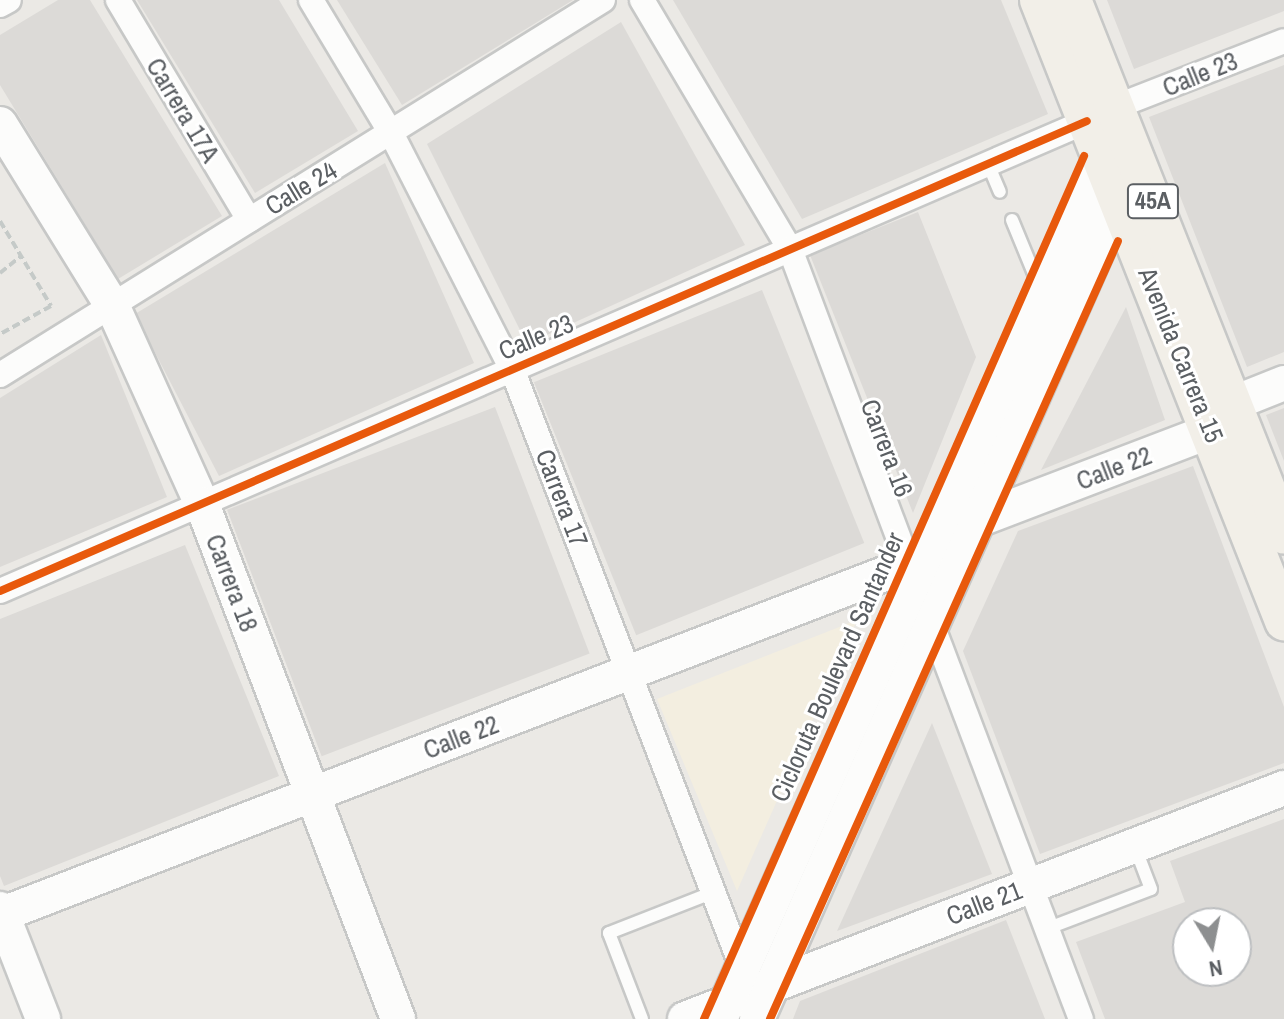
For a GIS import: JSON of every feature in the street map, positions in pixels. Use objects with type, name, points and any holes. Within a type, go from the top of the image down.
[{"type":"main road","name":"Avenida Carrera 15","points":[[1039,0],[1101,114],[1222,417],[1284,621]]},
{"type":"main road","name":"Avenida Carrera 15","points":[[1072,0],[1101,114]]},
{"type":"main road","name":"Avenida Carrera 15","points":[[1120,160],[1119,201],[1222,417],[1284,534]]},
{"type":"street","points":[[0,5],[9,0]]},
{"type":"street","name":"Carrera 17A","points":[[118,0],[249,220]]},
{"type":"street","name":"Carrera 17","points":[[311,0],[391,133],[512,369],[714,892],[749,1002]]},
{"type":"street","name":"Calle 24","points":[[0,375],[603,0]]},
{"type":"street","name":"Carrera 16","points":[[642,0],[790,249],[920,560],[931,625],[1081,1019]]},
{"type":"street","name":"Calle 23","points":[[0,591],[1101,114],[1284,41]]},
{"type":"street","name":"Carrera 18","points":[[0,124],[112,305],[202,504],[398,1019]]},
{"type":"street","points":[[749,1002],[920,560],[1042,293],[1120,160]]},
{"type":"street","points":[[749,1002],[931,625],[1119,201]]},
{"type":"street","name":"Calle 22","points":[[1,913],[920,560],[978,519],[1222,417],[1284,383]]},
{"type":"street","name":"Calle 21","points":[[685,1019],[749,1002],[1030,886],[1284,788]]},
{"type":"street","points":[[1,913],[43,1019]]},
{"type":"lane","points":[[988,164],[1000,192]]},
{"type":"lane","points":[[1012,220],[1042,293]]},
{"type":"lane","points":[[1046,929],[1151,889],[1134,846]]},
{"type":"lane","points":[[642,1019],[609,933],[714,892]]},
{"type":"path","points":[[0,221],[51,306],[0,334]]},
{"type":"path","points":[[0,273],[21,256]]},
{"type":"shaded area","points":[[58,0],[90,0],[222,216],[118,279],[0,85],[0,35]]},
{"type":"shaded area","points":[[137,0],[279,0],[358,131],[255,193]]},
{"type":"shaded area","points":[[337,0],[573,0],[402,105]]},
{"type":"shaded area","points":[[673,0],[1001,0],[1048,114],[802,219]]},
{"type":"shaded area","points":[[1107,0],[1284,0],[1284,11],[1134,69]]},
{"type":"shaded area","points":[[621,22],[745,245],[527,344],[427,144]]},
{"type":"shaded area","points":[[1284,65],[1284,352],[1247,367],[1149,117]]},
{"type":"shaded area","points":[[385,163],[474,363],[219,476],[135,314]]},
{"type":"shaded area","points":[[918,212],[976,357],[913,513],[810,255]]},
{"type":"shaded area","points":[[762,290],[864,543],[636,635],[534,382]]},
{"type":"shaded area","points":[[1126,307],[1165,420],[1041,470]]},
{"type":"shaded area","points":[[101,335],[167,497],[0,567],[0,398]]},
{"type":"shaded area","points":[[495,407],[590,653],[322,756],[227,510]]},
{"type":"shaded area","points":[[1284,408],[1284,461],[1266,415]]},
{"type":"shaded area","points":[[1193,466],[1284,707],[1284,763],[1040,854],[963,651],[1018,531]]},
{"type":"shaded area","points":[[185,545],[279,776],[4,886],[0,876],[0,619]]},
{"type":"shaded area","points":[[857,620],[737,891],[657,699]]},
{"type":"shaded area","points":[[932,723],[992,874],[837,931]]},
{"type":"shaded area","points":[[1284,819],[1284,1019],[1105,1019],[1076,942],[1185,902],[1170,861]]},
{"type":"shaded area","points":[[1006,920],[1045,1019],[793,1019],[800,1001]]},
{"type":"cycle path","points":[[0,591],[1087,121]]},
{"type":"cycle path","name":"Cicloruta Boulevard Santander","points":[[704,1019],[1084,156]]},
{"type":"cycle path","points":[[770,1019],[1118,241]]}]
